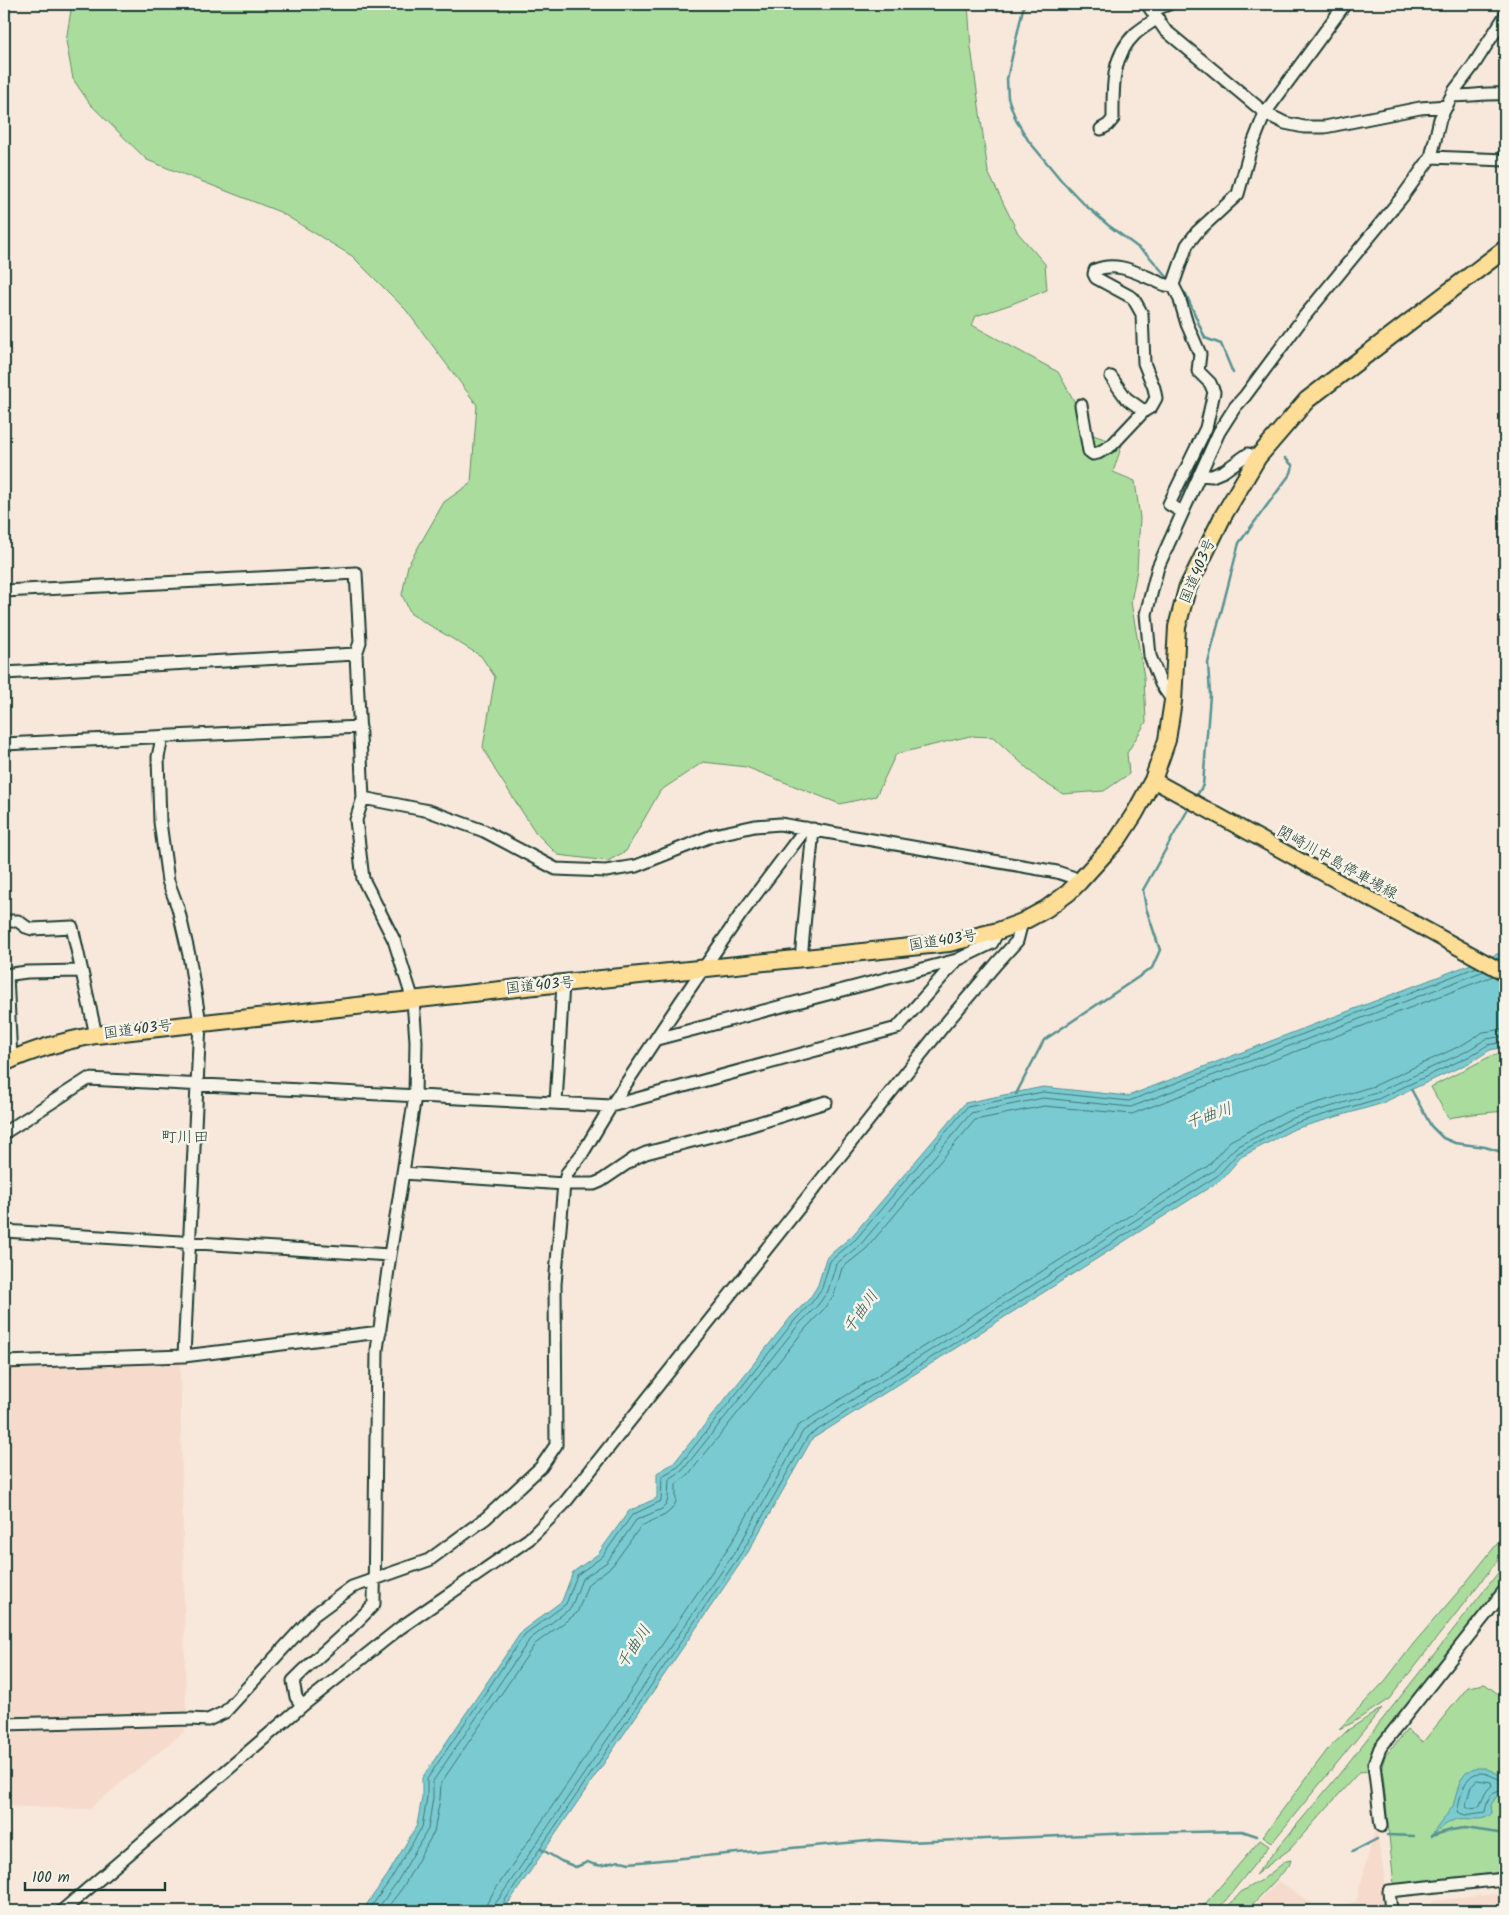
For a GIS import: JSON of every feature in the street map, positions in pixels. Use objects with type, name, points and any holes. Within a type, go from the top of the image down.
[{"type":"highway","name":"国道403号","points":[[7,1061],[32,1050],[96,1035],[563,983],[949,943],[998,931],[1022,922],[1058,902],[1079,882],[1118,838],[1135,813],[1159,784],[1173,701],[1177,627],[1188,588],[1223,516],[1258,457],[1307,400],[1505,249]]},
{"type":"main road","name":"関崎川中島停車場線","points":[[1159,784],[1505,974]]},
{"type":"street","points":[[1101,129],[1113,119],[1113,77],[1120,56],[1153,11],[1169,4]]},
{"type":"street","points":[[1182,512],[1169,504],[1206,428],[1214,392],[1210,383],[1198,371],[1200,354],[1173,284],[1187,245],[1197,232],[1238,194],[1250,151],[1264,113],[1345,4]]},
{"type":"street","points":[[1153,11],[1165,30],[1264,113],[1285,123],[1304,127],[1324,127],[1449,101],[1505,94]]},
{"type":"street","points":[[1173,701],[1161,684],[1150,656],[1146,614],[1158,567],[1199,475],[1220,432],[1235,407],[1303,318],[1403,196],[1431,157],[1440,119],[1449,101],[1505,16]]},
{"type":"street","points":[[1431,157],[1505,160]]},
{"type":"street","points":[[1081,405],[1089,451],[1093,454],[1112,444],[1144,411],[1151,407],[1156,398],[1144,362],[1142,314],[1132,298],[1103,283],[1094,274],[1095,270],[1116,265],[1168,286],[1173,284]]},
{"type":"street","points":[[1111,376],[1126,398],[1144,411]]},
{"type":"street","points":[[1199,475],[1212,476],[1248,454],[1258,457]]},
{"type":"street","points":[[4,591],[356,573],[360,642],[356,654],[363,798],[356,820],[363,878],[394,940],[413,1000],[416,1041],[415,1096],[377,1350],[376,1578],[374,1604],[362,1617],[312,1660],[293,1681],[296,1697],[302,1706]]},
{"type":"street","points":[[7,672],[356,654]]},
{"type":"street","points":[[4,744],[162,738],[360,727]]},
{"type":"street","points":[[162,738],[158,757],[160,822],[168,881],[178,908],[185,936],[200,1023],[184,1356]]},
{"type":"street","points":[[363,798],[429,811],[475,828],[556,869],[606,872],[636,866],[714,835],[755,826],[780,824],[1060,873],[1072,877],[1079,882]]},
{"type":"street","points":[[801,959],[809,829]]},
{"type":"street","points":[[4,1724],[208,1720],[225,1712],[314,1614],[352,1587],[429,1560],[486,1518],[541,1467],[556,1445],[555,1284],[564,1184],[567,1173],[582,1154],[610,1106],[741,914],[809,829]]},
{"type":"street","points":[[1058,902],[1062,887],[1060,873]]},
{"type":"street","points":[[4,921],[18,921],[26,927],[32,928],[72,927],[96,1035]]},
{"type":"street","points":[[62,1911],[302,1706],[400,1628],[529,1539],[563,1505],[941,1029],[1017,941],[1022,922]]},
{"type":"street","points":[[657,1039],[957,960],[992,943],[998,931]]},
{"type":"street","points":[[4,1133],[88,1079],[610,1106],[897,1028],[957,960]]},
{"type":"street","points":[[7,1061],[5,975],[27,972],[81,971]]},
{"type":"street","points":[[556,1103],[563,983]]},
{"type":"street","points":[[403,1173],[564,1184],[594,1184],[646,1153],[742,1128],[826,1102]]},
{"type":"street","points":[[4,1231],[390,1255]]},
{"type":"street","points":[[4,1362],[184,1356],[380,1332]]},
{"type":"street","points":[[1381,1826],[1374,1764],[1380,1748],[1505,1590]]},
{"type":"street","points":[[1391,1910],[1389,1891],[1505,1880]]},
{"type":"shaded area","points":[[180,1362],[186,1715],[4,1722],[4,1370]]},
{"type":"shaded area","points":[[183,1724],[185,1731],[89,1809],[4,1806],[4,1733]]},
{"type":"shaded area","points":[[1376,1826],[1390,1911],[1332,1911],[1356,1901]]},
{"type":"shaded area","points":[[1279,1881],[1311,1903],[1313,1911],[1248,1911]]},
{"type":"shaded area","points":[[1505,1893],[1505,1911],[1434,1911],[1432,1901]]},
{"type":"green space","points":[[72,4],[968,4],[971,47],[988,172],[1018,233],[1045,264],[1047,290],[976,316],[972,325],[1058,372],[1093,435],[1122,445],[1113,472],[1135,481],[1140,518],[1137,570],[1131,602],[1144,677],[1146,722],[1127,753],[1129,774],[1104,791],[1063,794],[1040,780],[993,737],[970,736],[896,754],[876,796],[840,804],[746,767],[703,762],[660,791],[626,851],[608,861],[558,855],[536,833],[495,770],[483,747],[495,677],[481,656],[411,614],[402,595],[408,565],[444,502],[471,483],[477,405],[406,310],[352,256],[280,212],[147,160],[90,104],[73,79],[66,41]]},
{"type":"green space","points":[[1505,1053],[1505,1111],[1448,1118],[1431,1087],[1491,1056]]},
{"type":"green space","points":[[1505,1534],[1505,1551],[1389,1699],[1352,1723],[1339,1729],[1385,1681],[1414,1643]]},
{"type":"green space","points":[[1505,1564],[1505,1583],[1372,1751],[1371,1771],[1359,1772],[1290,1849],[1255,1875],[1337,1777]]},
{"type":"green space","points":[[1485,1684],[1505,1699],[1505,1872],[1394,1885],[1382,1766],[1385,1756],[1407,1730],[1423,1742],[1468,1687]]},
{"type":"green space","points":[[1382,1708],[1274,1840],[1272,1842],[1263,1836],[1328,1749],[1348,1730]]},
{"type":"green space","points":[[1260,1840],[1269,1846],[1217,1911],[1199,1911]]},
{"type":"green space","points":[[1291,1860],[1289,1866],[1246,1911],[1224,1911],[1241,1892],[1262,1880],[1286,1861]]},
{"type":"water","name":"千曲川","points":[[1505,951],[1505,1047],[1490,1050],[1471,1062],[1380,1104],[1294,1129],[1241,1157],[1221,1180],[812,1439],[748,1552],[503,1911],[362,1911],[387,1876],[417,1825],[422,1797],[422,1778],[522,1631],[562,1601],[573,1572],[598,1554],[629,1511],[657,1498],[657,1473],[674,1463],[791,1317],[810,1298],[818,1285],[826,1258],[852,1236],[965,1103],[1043,1087],[1128,1096]]},
{"type":"water","points":[[1474,1768],[1485,1768],[1505,1777],[1505,1794],[1496,1797],[1491,1805],[1492,1813],[1489,1816],[1481,1819],[1455,1820],[1431,1836],[1453,1806],[1460,1781],[1466,1773]]},
{"type":"waterway","points":[[1024,4],[1007,79],[1008,98],[1016,120],[1028,140],[1061,180],[1084,204],[1148,255],[1168,278]]},
{"type":"waterway","points":[[1180,289],[1186,294],[1205,338],[1221,344],[1233,373]]},
{"type":"waterway","points":[[1196,797],[1203,785],[1210,695],[1208,663],[1239,543],[1291,473],[1293,466],[1285,458]]},
{"type":"waterway","points":[[1016,1094],[1044,1040],[1152,968],[1160,950],[1146,908],[1143,890],[1190,806]]},
{"type":"waterway","points":[[1411,1089],[1431,1126],[1443,1138],[1455,1143],[1485,1147],[1505,1153]]},
{"type":"waterway","points":[[1431,1836],[1465,1828],[1505,1834]]},
{"type":"waterway","points":[[541,1849],[561,1861],[576,1867],[588,1862],[594,1865],[604,1865],[618,1861],[629,1863],[879,1840],[907,1842],[1242,1831],[1257,1836]]},
{"type":"waterway","points":[[1387,1835],[1414,1836]]},
{"type":"waterway","points":[[1352,1852],[1377,1839]]},
{"type":"district","name":"町川田","points":[[185,1137]]}]
